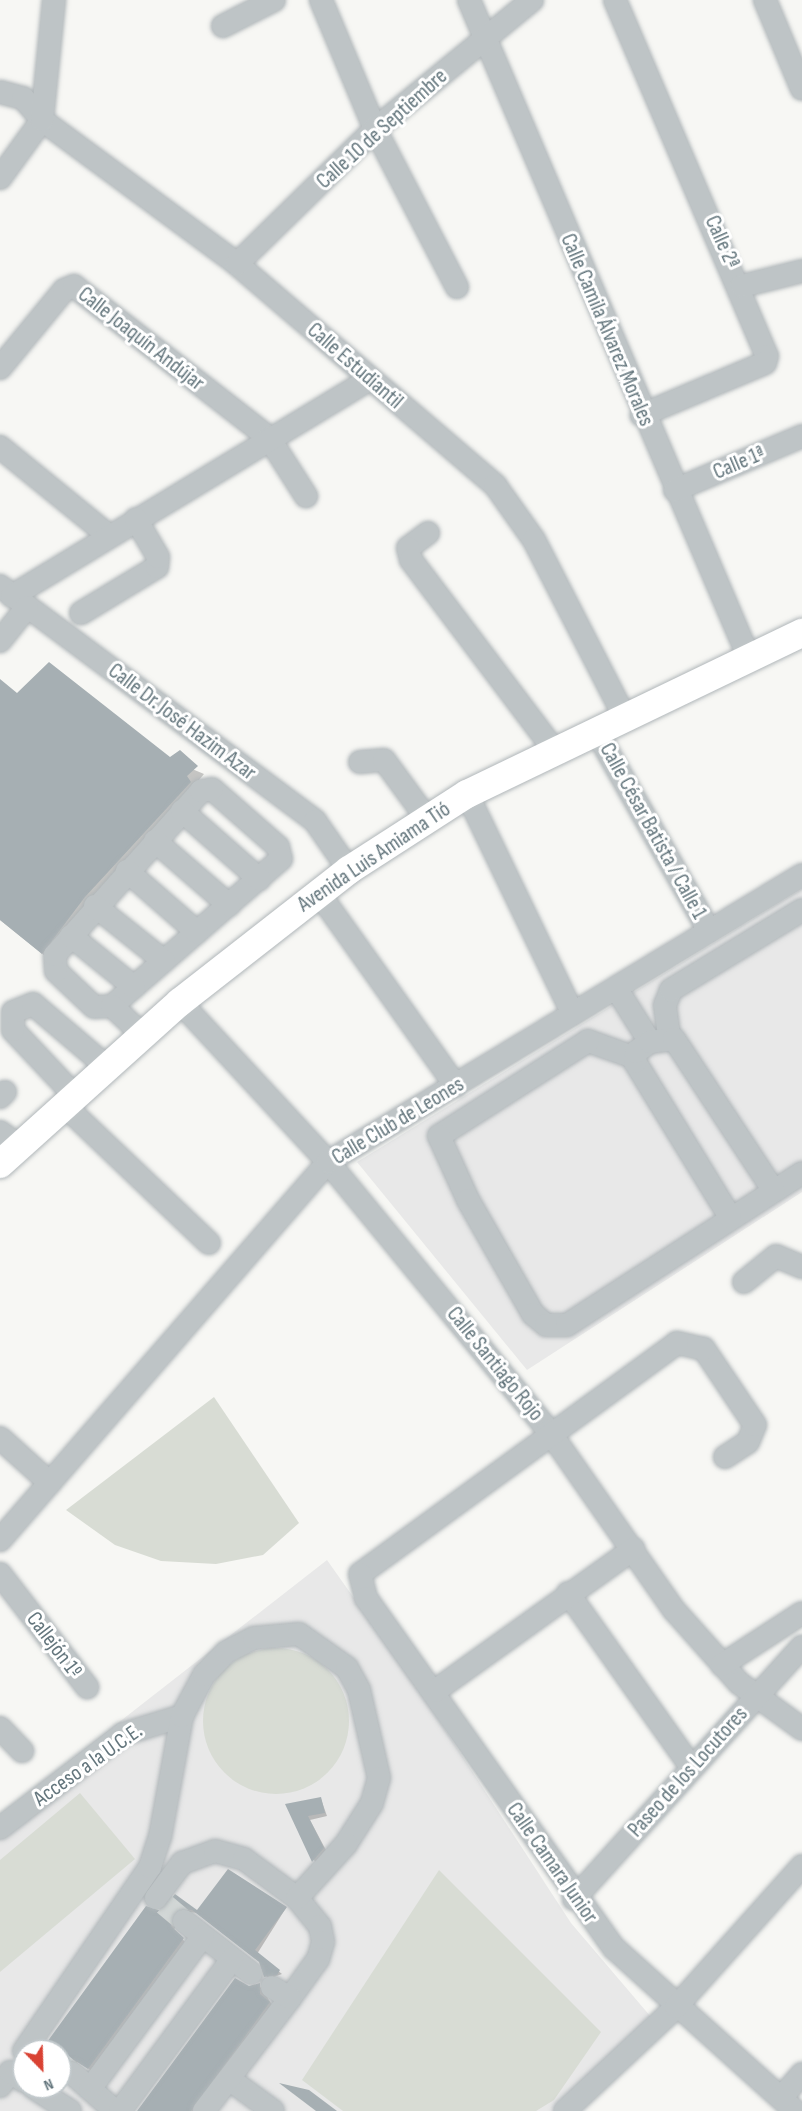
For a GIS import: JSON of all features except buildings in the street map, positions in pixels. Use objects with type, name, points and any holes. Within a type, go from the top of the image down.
[{"type":"main road","name":"Avenida Luis Amiama Tió","points":[[6,1148],[69,1100],[180,1002],[349,870],[467,794],[802,633]]},
{"type":"street","points":[[1,172],[42,120],[54,0]]},
{"type":"street","points":[[223,26],[274,0]]},
{"type":"street","points":[[321,0],[375,129],[457,287]]},
{"type":"street","name":"Calle Camila Álvarez Morales","points":[[469,0],[642,415],[748,658]]},
{"type":"street","name":"Calle 10 de Septiembre","points":[[237,264],[375,129],[532,0]]},
{"type":"street","name":"Calle 2ª","points":[[615,0],[741,286],[767,360],[642,415]]},
{"type":"street","points":[[765,0],[802,89]]},
{"type":"street","name":"Calle Estudiantil","points":[[0,92],[23,98],[42,120],[237,264],[495,485],[534,540],[625,718]]},
{"type":"street","points":[[741,286],[802,271]]},
{"type":"street","name":"Calle Joaquín Andújar","points":[[0,368],[64,290],[74,286],[269,438]]},
{"type":"street","points":[[0,641],[13,596],[269,438],[370,380]]},
{"type":"street","name":"Calle 1ª","points":[[675,490],[802,436]]},
{"type":"street","points":[[269,438],[306,496]]},
{"type":"street","points":[[0,447],[108,536]]},
{"type":"street","points":[[81,613],[157,567],[158,557],[136,519]]},
{"type":"street","points":[[428,533],[408,549],[411,560],[555,751]]},
{"type":"street","name":"Calle Dr. José Hazim Azar","points":[[13,596],[315,821],[349,870]]},
{"type":"street","name":"Calle César Batista / Calle 1","points":[[596,732],[709,931]]},
{"type":"street","points":[[360,762],[384,760],[428,820]]},
{"type":"street","points":[[208,787],[269,839],[281,859],[112,1006],[94,1006],[56,971],[52,961],[95,906],[182,811],[208,787]]},
{"type":"street","points":[[467,794],[573,1014]]},
{"type":"street","points":[[182,811],[259,879]]},
{"type":"street","points":[[155,841],[229,905]]},
{"type":"street","points":[[127,871],[197,932]]},
{"type":"street","name":"Calle Club de Leones","points":[[0,1540],[328,1161],[456,1086],[802,875]]},
{"type":"street","points":[[318,892],[456,1086]]},
{"type":"street","points":[[95,906],[164,961]]},
{"type":"street","points":[[633,1057],[660,1038],[665,1005],[671,990],[802,910]]},
{"type":"street","points":[[71,936],[134,987]]},
{"type":"street","points":[[616,988],[660,1038],[773,1190]]},
{"type":"street","name":"Calle Santiago Rojo","points":[[180,1002],[328,1161],[549,1431],[633,1548],[674,1610],[722,1665],[802,1730]]},
{"type":"street","points":[[107,1067],[33,1004],[13,1012],[13,1030],[69,1100],[209,1243]]},
{"type":"street","points":[[112,1006],[143,1035]]},
{"type":"street","points":[[729,1217],[633,1057],[588,1041],[439,1136],[533,1314],[546,1324],[567,1325],[729,1217],[802,1173]]},
{"type":"street","points":[[744,1282],[776,1256],[802,1267]]},
{"type":"street","points":[[549,1431],[686,1341],[704,1349],[755,1425],[748,1442],[725,1457]]},
{"type":"street","name":"Calle Camara Junior","points":[[549,1431],[360,1574],[366,1598],[435,1691],[574,1899],[614,1948],[676,2007],[788,2104]]},
{"type":"street","points":[[0,1438],[50,1482]]},
{"type":"street","points":[[435,1691],[633,1548]]},
{"type":"street","name":"Callejón 1º","points":[[0,1574],[87,1688]]},
{"type":"street","points":[[568,1593],[692,1768]]},
{"type":"street","points":[[722,1665],[802,1613]]},
{"type":"street","points":[[38,2039],[150,1867],[160,1837],[182,1716],[204,1675],[226,1652],[254,1638],[299,1634],[348,1668],[359,1690],[379,1778],[372,1803],[346,1844],[297,1898]]},
{"type":"street","name":"Paseo de los Locutores","points":[[574,1899],[802,1647]]},
{"type":"street","name":"Acceso a la U.C.E.","points":[[0,1828],[123,1734],[182,1716]]},
{"type":"street","points":[[0,1728],[22,1751]]},
{"type":"street","points":[[40,2039],[151,1894],[160,1901],[182,1863],[199,1854],[229,1853],[297,1898],[320,1926],[323,1942],[318,1959],[281,1993],[230,2079],[204,2111]]},
{"type":"street","points":[[572,2108],[676,2007],[802,1866]]},
{"type":"street","points":[[184,1921],[251,1973]]},
{"type":"street","points":[[90,2098],[120,2049],[202,1936]]},
{"type":"street","points":[[120,2111],[232,1959]]},
{"type":"street","points":[[176,1973],[206,1994]]},
{"type":"street","points":[[120,2049],[150,2071]]},
{"type":"street","points":[[72,2073],[90,2098],[115,2111]]},
{"type":"street","points":[[788,2104],[802,2074]]},
{"type":"street","points":[[230,2079],[273,2111]]},
{"type":"street","points":[[47,2099],[70,2111]]},
{"type":"shaded area","points":[[802,889],[802,1192],[527,1370],[357,1162]]},
{"type":"shaded area","points":[[214,1397],[299,1523],[263,1555],[216,1564],[161,1561],[115,1545],[66,1510]]},
{"type":"shaded area","points":[[327,1560],[423,1696],[571,1923],[651,2017],[560,2111],[0,2111],[0,1815]]},
{"type":"shaded area","points":[[276,1648],[304,1654],[327,1670],[343,1693],[349,1721],[343,1749],[327,1772],[304,1788],[276,1794],[248,1788],[225,1772],[209,1749],[203,1721],[209,1693],[225,1670],[248,1654]]},
{"type":"shaded area","points":[[80,1793],[135,1859],[0,1972],[0,1860]]},
{"type":"shaded area","points":[[439,1870],[601,2032],[554,2100],[536,2111],[343,2111],[302,2080]]},
{"type":"tunnel","points":[[164,1904],[184,1921]]}]
